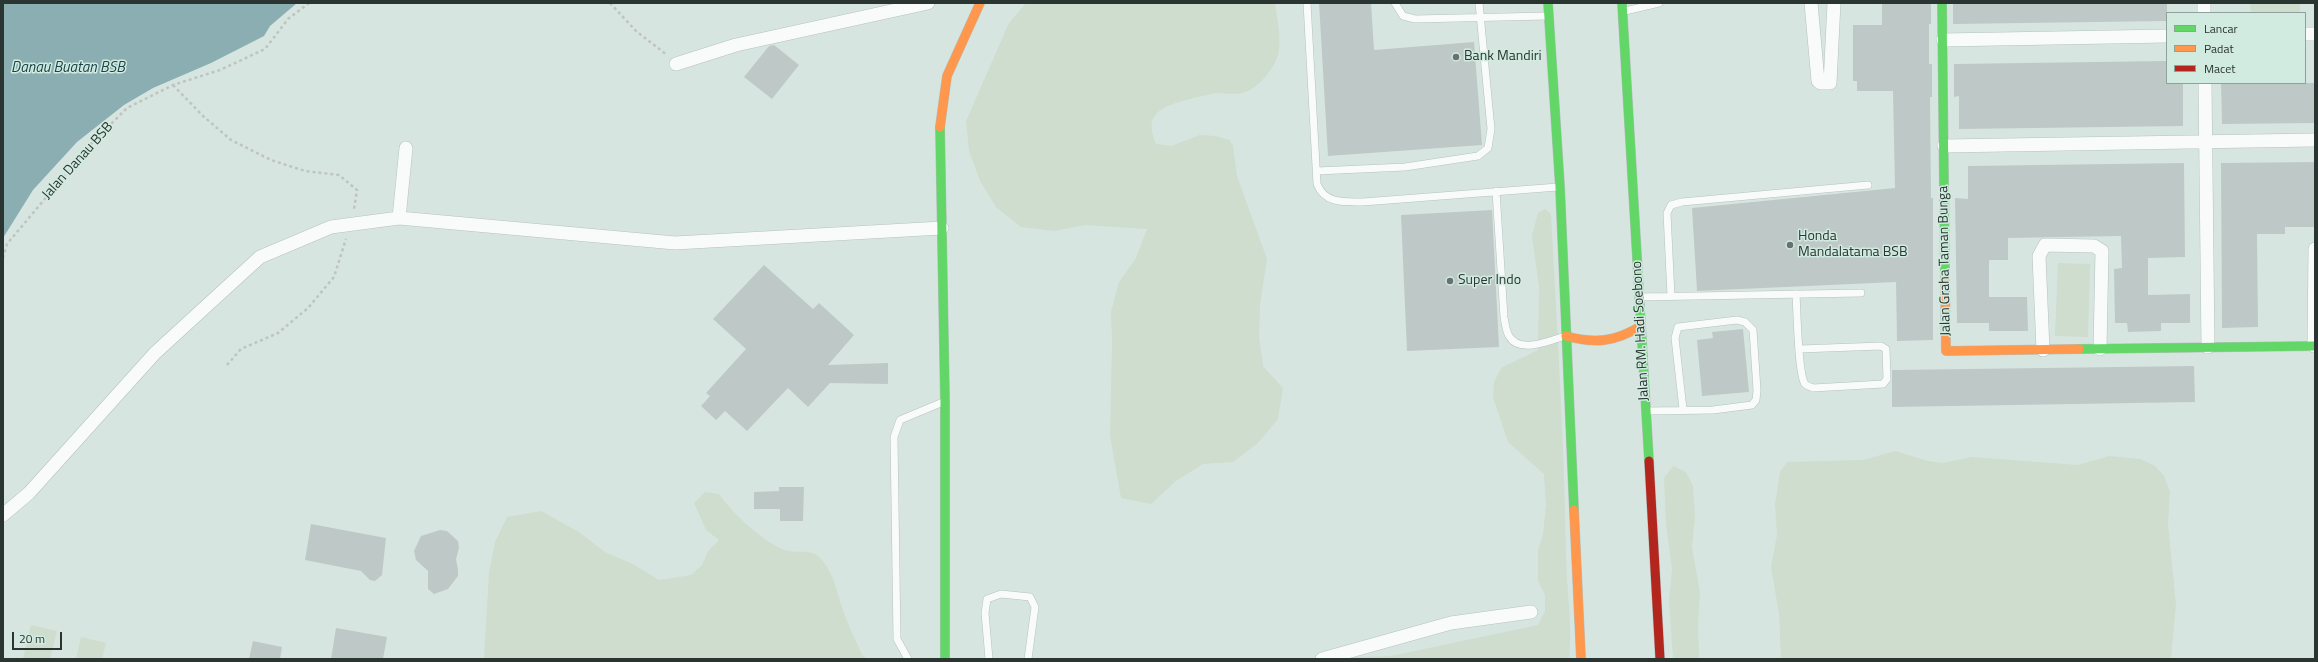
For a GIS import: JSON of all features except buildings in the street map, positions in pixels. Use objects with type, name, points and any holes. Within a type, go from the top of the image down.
[{"type":"main road","points":[[945,659],[945,401],[940,125],[947,76],[980,3]]},
{"type":"main road","points":[[1548,3],[1560,186],[1581,659]]},
{"type":"main road","name":"Jalan Graha Taman Bunga","points":[[1942,3],[1946,351],[2314,346]]},
{"type":"main road","name":"Jalan RM. Hadi Soebono","points":[[1622,7],[1640,297],[1644,411],[1660,659]]},
{"type":"main road","points":[[1566,336],[1586,342],[1608,341],[1623,338],[1641,326]]},
{"type":"street","points":[[676,64],[736,45],[928,3]]},
{"type":"street","points":[[1811,3],[1818,81],[1821,83],[1830,83],[1834,3]]},
{"type":"street","points":[[1943,40],[2166,36]]},
{"type":"street","points":[[2205,84],[2208,347]]},
{"type":"street","points":[[1944,146],[2315,140]]},
{"type":"street","points":[[400,218],[406,148]]},
{"type":"street","points":[[3,515],[29,493],[155,353],[260,257],[331,227],[400,218],[675,243],[942,228]]},
{"type":"street","points":[[2043,350],[2039,256],[2045,245],[2094,246],[2102,251],[2100,349]]},
{"type":"street","name":"Jalan Graha Taman Bunga","points":[[2314,346],[2315,249]]},
{"type":"street","points":[[1322,659],[1451,623],[1531,612]]},
{"type":"lane","points":[[1307,3],[1317,171],[1320,192],[1330,200],[1340,202],[1560,186]]},
{"type":"lane","points":[[1395,3],[1403,16],[1415,19],[1549,16]]},
{"type":"lane","points":[[1317,171],[1405,167],[1478,156],[1488,148],[1491,129],[1479,3]]},
{"type":"lane","points":[[1622,7],[1660,3]]},
{"type":"lane","points":[[1672,296],[1667,213],[1671,205],[1682,202],[1868,185]]},
{"type":"lane","points":[[1496,191],[1504,317],[1508,335],[1514,342],[1522,344],[1542,344],[1566,336]]},
{"type":"lane","points":[[1640,297],[1861,293]]},
{"type":"lane","points":[[1796,294],[1800,349],[1802,375],[1805,384],[1813,388],[1883,384],[1887,379],[1886,349],[1881,346],[1800,349]]},
{"type":"lane","points":[[1644,411],[1682,410],[1745,408],[1752,405],[1756,400],[1757,390],[1753,330],[1745,322],[1737,320],[1678,327],[1675,338],[1682,410]]},
{"type":"lane","points":[[908,659],[897,639],[894,437],[900,420],[945,401]]},
{"type":"lane","points":[[989,659],[985,613],[987,599],[1001,594],[1030,597],[1035,607],[1028,659]]},
{"type":"path","name":"Jalan Danau BSB","points":[[3,258],[7,244],[91,144],[127,108],[173,85],[220,70],[264,48],[288,19],[310,3]]},
{"type":"path","points":[[610,3],[636,31],[676,64]]},
{"type":"path","points":[[173,85],[203,116],[231,140],[271,160],[305,171],[339,175],[357,190],[350,224],[334,277],[308,308],[278,333],[241,349],[226,365]]},
{"type":"green space","points":[[1026,3],[1275,3],[1280,43],[1278,55],[1274,65],[1263,79],[1246,92],[1234,94],[1214,93],[1172,104],[1158,112],[1152,124],[1152,133],[1156,144],[1171,146],[1200,135],[1216,136],[1229,140],[1233,146],[1237,176],[1267,259],[1260,305],[1259,336],[1263,366],[1283,388],[1278,419],[1258,443],[1233,462],[1203,464],[1176,481],[1151,504],[1121,498],[1110,436],[1112,342],[1111,312],[1119,282],[1136,258],[1147,229],[1085,225],[1054,231],[1021,227],[996,207],[980,181],[969,151],[966,121],[1009,23]]},
{"type":"green space","points":[[2250,3],[2300,3],[2300,12],[2251,12]]},
{"type":"green space","points":[[1545,209],[1551,214],[1558,341],[1564,468],[1566,566],[1570,619],[1569,659],[1303,659],[1391,656],[1538,625],[1545,611],[1545,595],[1538,581],[1538,550],[1543,535],[1546,504],[1544,474],[1508,442],[1493,397],[1494,382],[1501,368],[1538,350],[1539,287],[1532,236],[1538,213]]},
{"type":"green space","points":[[2058,263],[2090,264],[2088,337],[2055,336]]},
{"type":"green space","points":[[1895,451],[1928,461],[1942,463],[1972,457],[2078,465],[2109,456],[2140,459],[2155,466],[2164,476],[2170,492],[2168,524],[2176,604],[2171,659],[1781,659],[1779,614],[1771,567],[1777,535],[1775,504],[1780,472],[1787,462],[1863,460]]},
{"type":"green space","points":[[1673,466],[1686,472],[1693,486],[1695,515],[1692,547],[1700,593],[1698,625],[1699,659],[1673,659],[1669,601],[1672,569],[1666,524],[1664,478]]},
{"type":"green space","points":[[705,492],[719,494],[741,519],[771,543],[789,551],[808,552],[819,557],[832,576],[848,624],[862,655],[867,659],[484,659],[489,573],[495,542],[507,517],[541,511],[579,532],[605,552],[633,564],[659,580],[691,575],[702,565],[708,551],[719,540],[706,530],[694,503]]},
{"type":"green space","points":[[31,625],[57,631],[50,659],[23,659]]},
{"type":"green space","points":[[81,637],[106,643],[102,659],[76,659]]},
{"type":"water","name":"Danau Buatan BSB","points":[[3,3],[297,3],[270,26],[264,36],[211,63],[153,88],[124,105],[77,142],[33,190],[3,238]]},
{"type":"traffic: fast","points":[[1548,3],[1560,187],[1574,510]]},
{"type":"traffic: fast","points":[[1622,3],[1649,461]]},
{"type":"traffic: fast","points":[[1942,3],[1945,277]]},
{"type":"traffic: fast","points":[[940,127],[945,401],[945,659]]},
{"type":"traffic: fast","points":[[2079,349],[2315,346]]},
{"type":"traffic: slow","points":[[940,127],[947,76],[980,3]]},
{"type":"traffic: slow","points":[[1945,277],[1946,351],[2079,349]]},
{"type":"traffic: slow","points":[[1566,336],[1576,339],[1596,341],[1605,340],[1622,335],[1641,326]]},
{"type":"traffic: slow","points":[[1574,510],[1581,659]]},
{"type":"traffic: jam","points":[[1649,461],[1660,659]]},
{"type":"place","name":"Bank Mandiri","points":[[1456,57]]},
{"type":"place","name":"Honda Mandalatama BSB","points":[[1790,245]]},
{"type":"place","name":"Super Indo","points":[[1450,281]]}]
